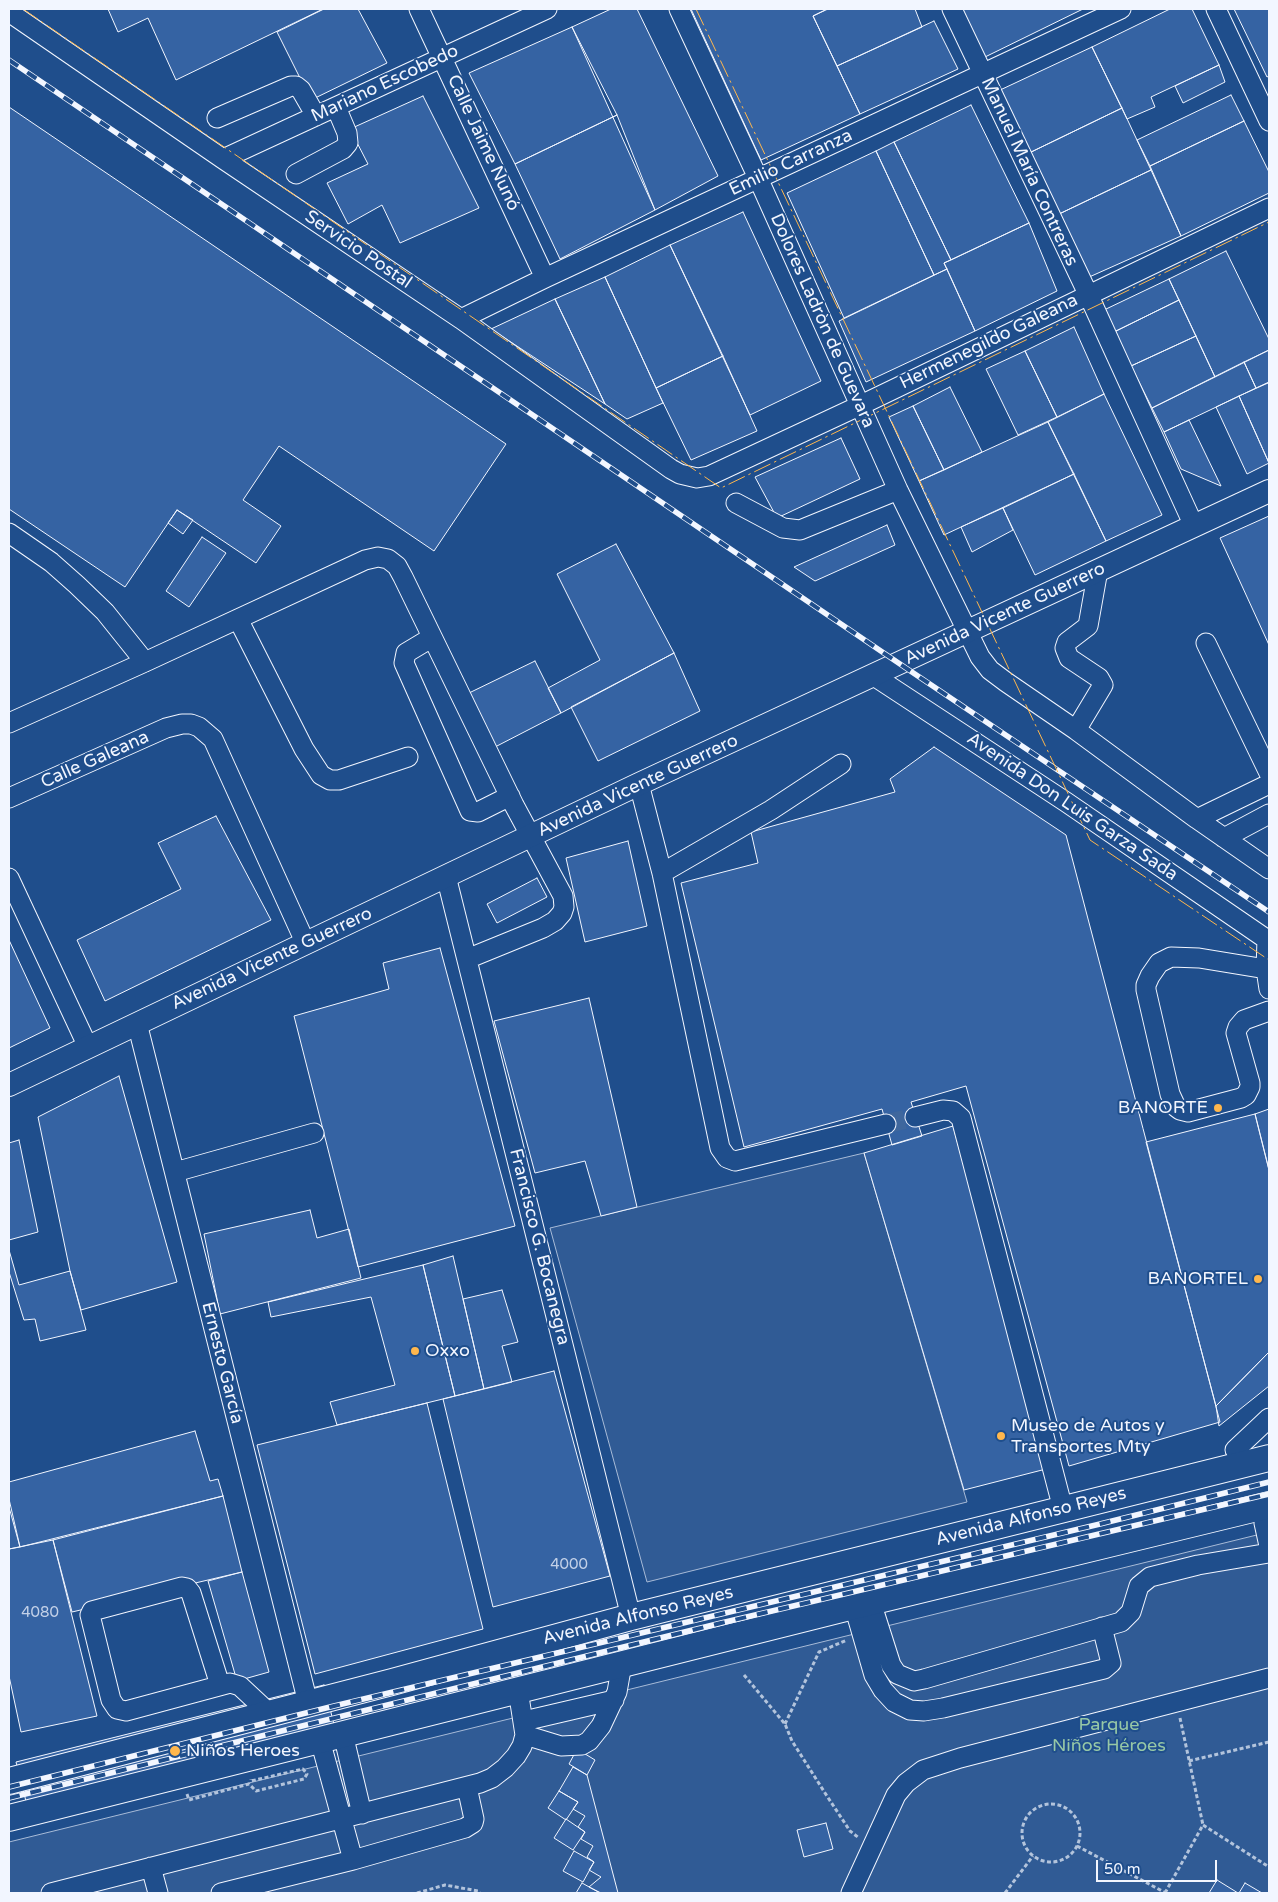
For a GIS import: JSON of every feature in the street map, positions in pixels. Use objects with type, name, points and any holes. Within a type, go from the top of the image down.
[{"type":"highway","points":[[1175,1481],[1187,1468],[1202,1461],[1269,1442]]},
{"type":"highway","name":"Avenida Alfonso Reyes","points":[[9,1781],[392,1682],[631,1617],[1269,1458]]},
{"type":"highway","points":[[9,1818],[1106,1544],[1146,1551],[1268,1524]]},
{"type":"highway","points":[[392,1682],[465,1703]]},
{"type":"main road","name":"Avenida Vicente Guerrero","points":[[9,1085],[639,784],[874,676],[1269,490]]},
{"type":"street","name":"Calle Jaime Nunó","points":[[419,9],[443,56],[545,278]]},
{"type":"street","name":"Mariano Escobedo","points":[[224,160],[547,9]]},
{"type":"street","name":"Dolores Ladròn de Guevara","points":[[679,9],[758,178],[898,490],[966,633]]},
{"type":"street","name":"Manuel María Contreras","points":[[952,9],[1088,294],[1194,526]]},
{"type":"street","name":"Emilio Carranza","points":[[461,318],[1121,9]]},
{"type":"street","points":[[1216,9],[1269,121]]},
{"type":"street","name":"Servicio Postal","points":[[9,12],[224,160],[461,318],[671,469],[680,474],[697,478],[709,476]]},
{"type":"street","points":[[217,118],[291,86],[296,86],[301,90],[316,116]]},
{"type":"street","points":[[296,174],[343,149],[348,143],[347,133],[336,107]]},
{"type":"street","name":"Hermenegildo Galeana","points":[[709,476],[861,405],[1269,208]]},
{"type":"street","points":[[736,504],[783,528],[800,530],[898,490]]},
{"type":"street","points":[[9,533],[51,562],[77,585],[105,612],[144,662]]},
{"type":"street","points":[[9,723],[365,560],[378,557],[388,559],[397,566],[510,796],[563,896],[564,907],[562,914],[555,921],[543,928],[467,959]]},
{"type":"street","points":[[1076,730],[1103,684],[1099,678],[1069,658],[1065,648],[1068,642],[1088,626],[1098,570]]},
{"type":"street","points":[[238,619],[304,748],[321,775],[330,780],[339,780],[408,757]]},
{"type":"street","points":[[966,633],[990,670],[1269,869]]},
{"type":"street","points":[[431,638],[406,654],[404,663],[470,811],[478,812],[510,796]]},
{"type":"street","points":[[1206,643],[1269,773]]},
{"type":"street","name":"Avenida Don Luis Garza Sada","points":[[874,676],[1066,802],[1268,940]]},
{"type":"street","name":"Calle Galeana","points":[[9,798],[166,728],[182,724],[192,724],[199,727],[213,739],[306,944]]},
{"type":"street","points":[[662,873],[771,810],[841,764]]},
{"type":"street","points":[[639,784],[662,873],[720,1148],[727,1158],[735,1161],[886,1124]]},
{"type":"street","points":[[1197,819],[1269,784]]},
{"type":"street","points":[[1224,838],[1269,814]]},
{"type":"street","name":"Francisco G. Bocanegra","points":[[446,876],[631,1617]]},
{"type":"street","points":[[9,878],[88,1047]]},
{"type":"street","points":[[1268,940],[1266,969],[1269,989]]},
{"type":"street","points":[[1266,969],[1199,958],[1171,958],[1159,963],[1150,976],[1146,990],[1170,1094],[1176,1107],[1188,1112],[1246,1095],[1250,1088],[1250,1083],[1236,1033],[1244,1020],[1269,1011]]},
{"type":"street","name":"Ernesto García","points":[[137,1023],[308,1704]]},
{"type":"street","points":[[916,1117],[943,1110],[954,1111],[961,1118],[1063,1509]]},
{"type":"street","points":[[175,1172],[314,1133]]},
{"type":"street","points":[[1236,1450],[1269,1418]]},
{"type":"street","points":[[863,1604],[891,1665],[898,1674],[914,1681],[1121,1622],[1129,1616],[1139,1586],[1150,1577],[1198,1565],[1269,1553]]},
{"type":"street","points":[[220,1685],[191,1593],[187,1588],[182,1587],[92,1610],[90,1615],[111,1700],[117,1709],[126,1711],[230,1683],[240,1686],[269,1714]]},
{"type":"street","points":[[863,1604],[862,1634],[874,1675],[883,1690],[894,1702],[910,1710],[924,1711],[1104,1669],[1111,1663],[1102,1627]]},
{"type":"street","points":[[525,1728],[560,1746],[582,1745],[594,1737],[618,1692],[622,1664]]},
{"type":"street","points":[[851,1893],[896,1795],[906,1783],[923,1770],[960,1758],[1269,1678]]},
{"type":"street","points":[[51,1893],[342,1820],[467,1787],[492,1778],[516,1756],[525,1728],[518,1690]]},
{"type":"street","points":[[525,1728],[614,1700]]},
{"type":"street","points":[[332,1737],[362,1814]]},
{"type":"street","points":[[332,1737],[342,1820],[353,1860]]},
{"type":"street","points":[[221,1893],[353,1860],[470,1826],[473,1823],[474,1814],[467,1787]]},
{"type":"street","points":[[151,1867],[158,1893]]},
{"type":"path","points":[[785,1724],[820,1652],[862,1634]]},
{"type":"path","points":[[744,1675],[785,1724],[792,1741],[850,1831],[871,1849]]},
{"type":"path","points":[[1077,1846],[1166,1893],[1203,1825],[1176,1702]]},
{"type":"path","points":[[1189,1761],[1269,1742]]},
{"type":"path","points":[[186,1786],[189,1800],[249,1784],[256,1791],[304,1779],[306,1774],[303,1769],[251,1782],[251,1779]]},
{"type":"path","points":[[1044,1803],[1064,1806],[1073,1812],[1078,1821],[1080,1831],[1077,1846],[1068,1857],[1060,1861],[1041,1861],[1033,1856],[1026,1850],[1022,1841],[1021,1832],[1027,1814],[1034,1807],[1044,1803]]},
{"type":"path","points":[[1203,1825],[1269,1866]]},
{"type":"path","points":[[1005,1893],[1033,1856]]},
{"type":"path","points":[[417,1893],[446,1886],[478,1891],[480,1893]]},
{"type":"green space","points":[[864,1153],[967,1502],[647,1582],[550,1228]]},
{"type":"green space","name":"Parque Niños Héroes","points":[[1269,1532],[1269,1893],[9,1893],[9,1842]]},
{"type":"building","points":[[108,9],[323,9],[176,80],[148,18],[118,32]]},
{"type":"building","points":[[324,9],[358,9],[387,63],[311,100],[277,32]]},
{"type":"building","points":[[611,9],[637,9],[718,176],[655,210],[572,27]]},
{"type":"building","points":[[691,9],[824,9],[813,16],[860,114],[761,160]]},
{"type":"building","points":[[828,9],[915,9],[922,27],[837,66],[813,16]]},
{"type":"building","points":[[961,9],[1083,9],[985,57]]},
{"type":"building","points":[[1170,9],[1192,9],[1219,65],[1151,97],[1155,107],[1127,119],[1092,47]]},
{"type":"building","points":[[1234,9],[1269,9],[1269,76],[1267,77]]},
{"type":"building","points":[[934,21],[958,69],[860,114],[837,66]]},
{"type":"building","points":[[572,27],[617,115],[515,164],[469,73]]},
{"type":"building","points":[[1092,47],[1122,108],[1027,154],[998,91]]},
{"type":"building","points":[[1219,65],[1225,82],[1183,103],[1175,86]]},
{"type":"building","points":[[1231,95],[1244,121],[1150,166],[1137,140]]},
{"type":"building","points":[[423,96],[479,208],[400,243],[382,205],[348,224],[327,183],[368,164],[350,129]]},
{"type":"building","points":[[971,105],[1029,223],[951,260],[894,142]]},
{"type":"building","points":[[9,107],[506,444],[434,551],[279,446],[243,500],[281,526],[256,563],[177,510],[125,587],[9,509]]},
{"type":"building","points":[[1122,108],[1151,170],[1057,215],[1027,154]]},
{"type":"building","points":[[617,115],[655,210],[560,259],[515,164]]},
{"type":"building","points":[[1244,121],[1269,172],[1269,193],[1181,236],[1150,166]]},
{"type":"building","points":[[894,142],[951,260],[944,263],[947,269],[934,275],[876,151]]},
{"type":"building","points":[[876,151],[934,275],[844,318],[787,193]]},
{"type":"building","points":[[1151,170],[1181,236],[1087,278],[1057,215]]},
{"type":"building","points":[[743,212],[821,381],[750,415],[670,245]]},
{"type":"building","points":[[1029,223],[1057,291],[975,331],[944,263]]},
{"type":"building","points":[[670,245],[723,356],[656,388],[605,277]]},
{"type":"building","points":[[1226,251],[1269,339],[1269,350],[1215,377],[1169,279]]},
{"type":"building","points":[[947,269],[975,331],[866,382],[839,321]]},
{"type":"building","points":[[605,277],[663,403],[627,419],[605,404],[555,299]]},
{"type":"building","points":[[1169,279],[1179,300],[1114,332],[1104,310]]},
{"type":"building","points":[[555,299],[605,404],[491,329]]},
{"type":"building","points":[[1179,300],[1196,336],[1131,366],[1114,332]]},
{"type":"building","points":[[1074,327],[1104,394],[1057,417],[1025,351]]},
{"type":"building","points":[[1196,336],[1215,377],[1152,408],[1131,366]]},
{"type":"building","points":[[1269,350],[1269,382],[1256,388],[1244,362]]},
{"type":"building","points":[[1025,351],[1057,417],[1018,435],[986,369]]},
{"type":"building","points":[[723,356],[757,431],[691,460],[656,388]]},
{"type":"building","points":[[1244,362],[1256,388],[1164,432],[1152,408]]},
{"type":"building","points":[[1268,383],[1269,386],[1269,463],[1239,396]]},
{"type":"building","points":[[950,387],[982,452],[944,470],[913,406]]},
{"type":"building","points":[[1104,394],[1162,515],[1106,541],[1048,422]]},
{"type":"building","points":[[1239,396],[1269,463],[1247,474],[1216,407]]},
{"type":"building","points":[[913,406],[944,470],[919,481],[889,417]]},
{"type":"building","points":[[1189,420],[1221,486],[1181,469],[1164,432]]},
{"type":"building","points":[[1048,422],[1074,474],[944,535],[919,481]]},
{"type":"building","points":[[841,438],[860,479],[777,518],[755,477]]},
{"type":"building","points":[[1074,474],[1106,541],[1035,575],[1003,508]]},
{"type":"building","points":[[1003,508],[1013,530],[972,552],[961,527]]},
{"type":"building","points":[[177,510],[193,520],[183,534],[168,523]]},
{"type":"building","points":[[1269,516],[1269,645],[1220,538]]},
{"type":"building","points":[[887,525],[895,545],[815,581],[794,567]]},
{"type":"building","points":[[202,537],[226,553],[189,607],[166,591]]},
{"type":"building","points":[[616,544],[674,653],[561,713],[548,688],[600,660],[557,574]]},
{"type":"building","points":[[674,653],[700,711],[598,761],[571,707]]},
{"type":"building","points":[[535,661],[561,713],[495,747],[469,693]]},
{"type":"building","points":[[934,747],[1066,835],[1220,1422],[1069,1466],[966,1086],[911,1102],[922,1136],[892,1145],[882,1109],[744,1147],[681,883],[758,863],[751,832],[895,792],[890,779]]},
{"type":"building","points":[[216,816],[271,920],[105,1001],[77,940],[181,889],[158,843]]},
{"type":"building","points":[[628,841],[647,926],[585,942],[566,858]]},
{"type":"building","points":[[537,878],[547,897],[497,923],[487,904]]},
{"type":"building","points":[[9,940],[50,1028],[9,1048]]},
{"type":"building","points":[[440,948],[515,1226],[358,1267],[294,1016],[389,989],[383,963]]},
{"type":"building","points":[[589,998],[637,1207],[601,1216],[585,1161],[535,1173],[494,1021]]},
{"type":"building","points":[[119,1076],[177,1282],[81,1310],[70,1271],[38,1117]]},
{"type":"building","points":[[1269,1109],[1269,1170],[1255,1114]]},
{"type":"building","points":[[1255,1114],[1269,1170],[1269,1352],[1216,1406],[1146,1142]]},
{"type":"building","points":[[953,1126],[1046,1469],[964,1490],[864,1153]]},
{"type":"building","points":[[19,1140],[38,1232],[9,1240],[9,1143]]},
{"type":"building","points":[[310,1210],[317,1238],[349,1229],[361,1278],[220,1314],[204,1234]]},
{"type":"building","points":[[9,1250],[19,1285],[70,1271],[86,1330],[40,1341],[35,1319],[24,1320],[9,1272]]},
{"type":"building","points":[[453,1256],[484,1389],[455,1396],[423,1265]]},
{"type":"building","name":"Oxxo","points":[[423,1265],[455,1396],[337,1425],[330,1402],[395,1385],[371,1297],[271,1317],[268,1302]]},
{"type":"building","points":[[502,1290],[518,1342],[502,1346],[512,1382],[484,1389],[463,1299]]},
{"type":"building","points":[[1269,1352],[1269,1386],[1219,1426],[1216,1406]]},
{"type":"building","points":[[554,1371],[610,1576],[493,1607],[443,1399]]},
{"type":"building","points":[[427,1403],[483,1629],[315,1674],[257,1445]]},
{"type":"building","points":[[195,1431],[210,1481],[218,1479],[223,1496],[20,1547],[9,1499],[9,1482]]},
{"type":"building","points":[[223,1496],[242,1572],[72,1612],[53,1540]]},
{"type":"building","points":[[9,1507],[20,1547],[9,1549]]},
{"type":"building","points":[[53,1540],[97,1716],[21,1732],[9,1676],[9,1549]]},
{"type":"building","points":[[242,1572],[269,1672],[237,1681],[208,1581]]},
{"type":"building","points":[[324,1685],[338,1740],[30,1817],[16,1762]]},
{"type":"building","points":[[577,1749],[595,1760],[587,1775],[569,1764]]},
{"type":"building","points":[[573,1767],[587,1775],[618,1893],[601,1893],[589,1887],[601,1877],[589,1870],[594,1862],[587,1857],[593,1846],[581,1839],[585,1832],[578,1827],[585,1816],[573,1809],[578,1802],[559,1791]]},
{"type":"building","points":[[559,1791],[578,1802],[566,1820],[548,1808]]},
{"type":"building","points":[[566,1819],[585,1832],[573,1850],[554,1838]]},
{"type":"building","points":[[826,1823],[833,1849],[804,1857],[797,1830]]},
{"type":"building","points":[[574,1851],[594,1862],[583,1882],[563,1871]]},
{"type":"building","points":[[1217,1880],[1238,1893],[1209,1893]]},
{"type":"building","points":[[582,1883],[600,1893],[576,1893]]},
{"type":"building","points":[[1245,1883],[1262,1893],[1239,1893]]},
{"type":"tunnel","points":[[886,1124],[915,1117]]},
{"type":"railway","points":[[9,60],[1269,912]]},
{"type":"railway","points":[[9,1787],[334,1706],[1269,1482]]},
{"type":"railway","points":[[9,1798],[721,1623],[1269,1494]]},
{"type":"power","points":[[23,9],[721,488],[1269,222]]},
{"type":"power","points":[[696,9],[1090,840],[1269,960]]},
{"type":"place","name":"BANORTE","points":[[1218,1108]]},
{"type":"place","name":"BANORTEL","points":[[1258,1279]]},
{"type":"place","name":"Oxxo","points":[[415,1351]]},
{"type":"place","name":"Museo de Autos y Transportes Mty","points":[[1001,1436]]},
{"type":"place","name":"Niños Heroes","points":[[175,1751]]}]
